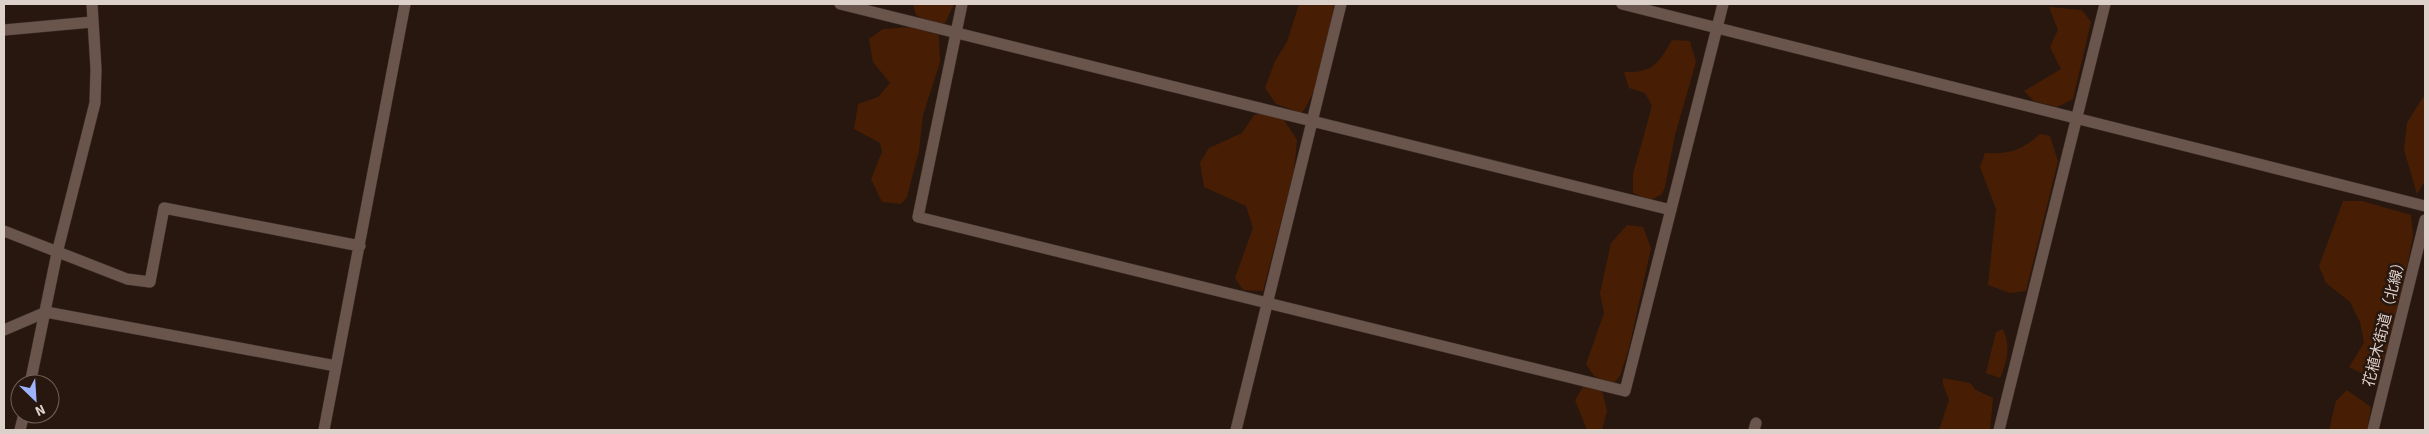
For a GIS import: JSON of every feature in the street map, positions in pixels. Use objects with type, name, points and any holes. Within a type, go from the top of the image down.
[{"type":"street","points":[[32,374],[57,253],[95,103],[96,69],[92,4]]},
{"type":"street","points":[[324,430],[405,4]]},
{"type":"street","points":[[840,4],[1671,210]]},
{"type":"street","points":[[962,4],[918,217],[1625,391],[1723,4]]},
{"type":"street","points":[[1236,430],[1341,4]]},
{"type":"street","points":[[1622,4],[2425,206]]},
{"type":"street","points":[[1999,430],[2105,4]]},
{"type":"street","points":[[4,30],[92,22]]},
{"type":"street","points":[[4,231],[127,279],[150,282],[164,208],[360,246]]},
{"type":"street","name":"花植木街道（北線）","points":[[2373,430],[2425,220]]},
{"type":"street","points":[[4,330],[46,312],[336,366]]},
{"type":"shaded area","points":[[913,4],[954,4],[945,23],[936,26],[916,15]]},
{"type":"shaded area","points":[[1299,4],[1334,4],[1320,74],[1302,113],[1276,104],[1265,88],[1275,61],[1287,42]]},
{"type":"shaded area","points":[[2049,7],[2082,10],[2091,22],[2073,99],[2057,107],[2034,101],[2024,91],[2061,69],[2050,47],[2058,30]]},
{"type":"shaded area","points":[[910,27],[939,35],[940,62],[923,115],[919,151],[907,197],[901,204],[882,202],[871,179],[882,152],[880,143],[854,129],[858,104],[878,97],[890,83],[873,62],[869,39],[883,29]]},
{"type":"shaded area","points":[[1672,40],[1690,41],[1696,62],[1675,135],[1665,187],[1662,194],[1651,200],[1633,193],[1633,174],[1652,106],[1645,93],[1629,88],[1624,72],[1642,71],[1654,65]]},
{"type":"shaded area","points":[[2423,97],[2425,98],[2425,181],[2417,194],[2404,150],[2407,123]]},
{"type":"shaded area","points":[[1270,112],[1282,117],[1297,140],[1294,171],[1263,291],[1243,290],[1235,278],[1253,228],[1246,206],[1204,187],[1200,163],[1209,148],[1242,133],[1254,115]]},
{"type":"shaded area","points":[[2040,134],[2050,136],[2058,161],[2026,291],[2010,293],[1988,285],[1996,209],[1980,167],[1985,153],[2001,153],[2021,148]]},
{"type":"shaded area","points":[[2343,201],[2362,201],[2411,215],[2413,235],[2402,293],[2384,360],[2371,378],[2349,367],[2364,343],[2360,322],[2350,302],[2326,283],[2319,266]]},
{"type":"shaded area","points":[[1627,225],[1643,227],[1651,248],[1629,348],[1620,376],[1613,384],[1594,376],[1586,364],[1604,313],[1600,293],[1611,243]]},
{"type":"shaded area","points":[[2003,329],[2007,342],[2007,354],[2000,378],[1986,373],[1996,332]]},
{"type":"shaded area","points":[[1943,378],[1970,383],[1976,390],[1993,398],[1990,430],[1939,430],[1949,400],[1943,384]]},
{"type":"shaded area","points":[[1583,387],[1602,391],[1607,411],[1602,430],[1587,430],[1575,400]]},
{"type":"shaded area","points":[[2347,390],[2371,407],[2367,430],[2329,430],[2336,401]]}]
